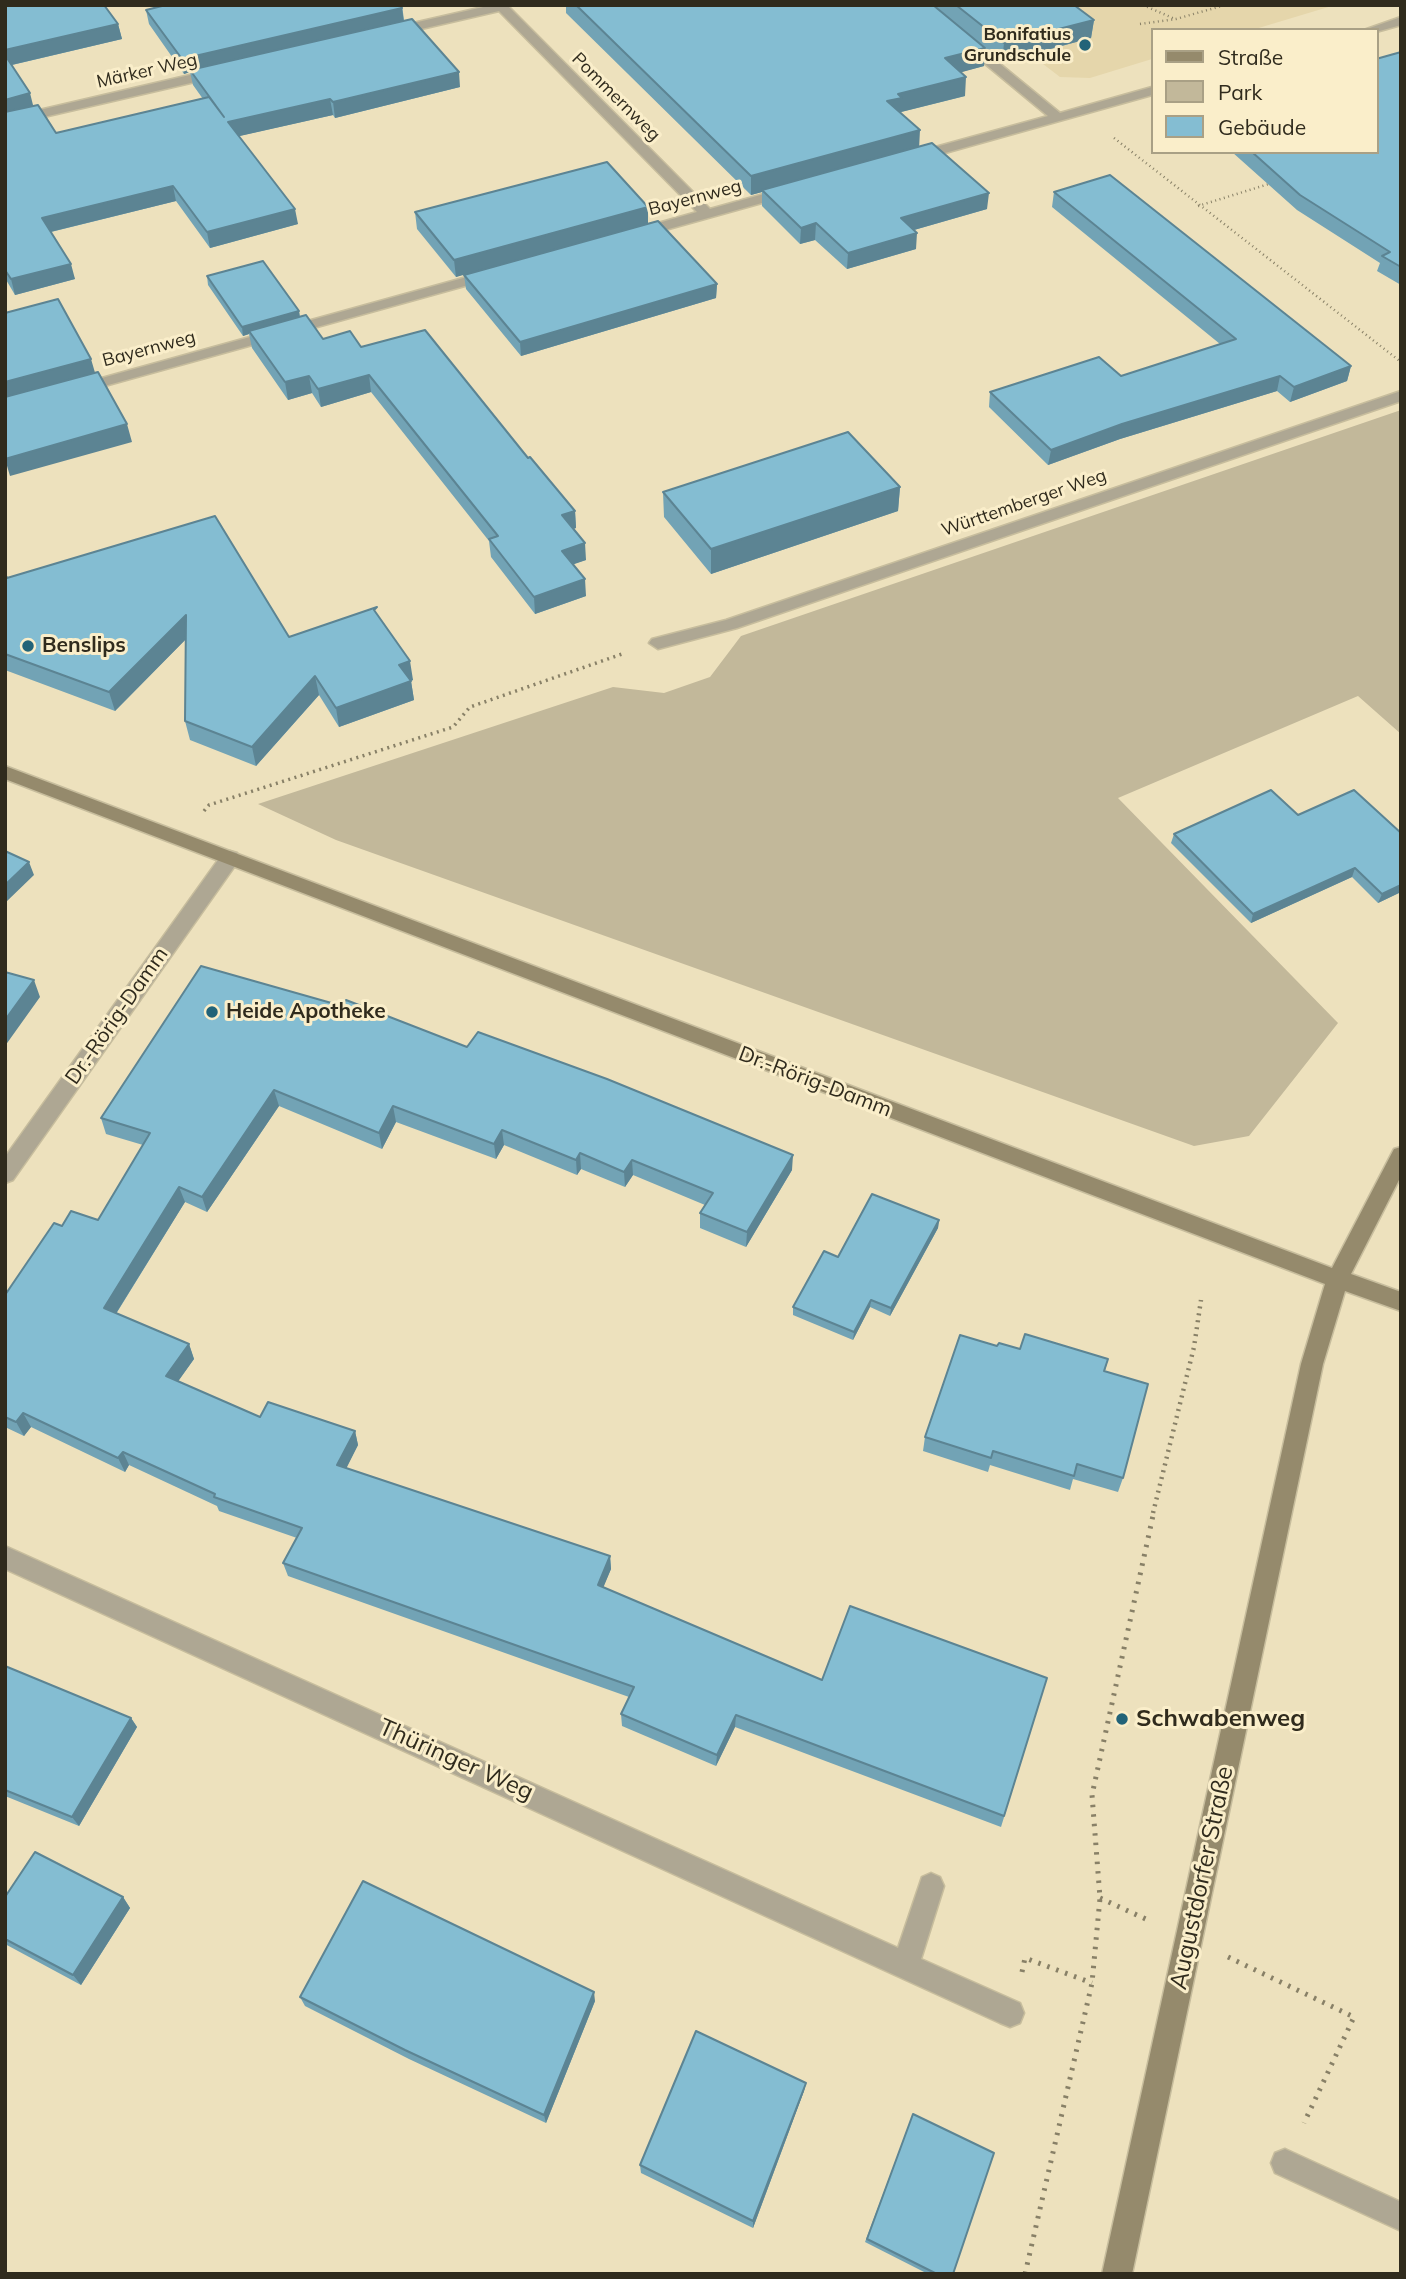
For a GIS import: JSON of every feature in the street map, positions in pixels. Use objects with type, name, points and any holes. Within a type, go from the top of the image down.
[{"type":"street","points":[[920,5],[1057,117]]},
{"type":"street","points":[[380,35],[501,6]]},
{"type":"street","name":"Pommernweg","points":[[501,6],[707,214]]},
{"type":"street","points":[[1377,28],[1401,21]]},
{"type":"street","name":"Märker Weg","points":[[5,122],[233,69]]},
{"type":"street","points":[[905,159],[1150,92]]},
{"type":"street","name":"Bayernweg","points":[[616,239],[799,189]]},
{"type":"street","name":"Bayernweg","points":[[57,394],[512,268]]},
{"type":"street","name":"Württemberger Weg","points":[[658,643],[731,624],[1401,396]]},
{"type":"street","name":"Dr.-Rörig-Damm","points":[[5,772],[1171,1217],[1401,1302]]},
{"type":"street","name":"Dr.-Rörig-Damm","points":[[5,1174],[230,858]]},
{"type":"street","points":[[1338,1278],[1401,1155]]},
{"type":"street","name":"Augustdorfer Straße","points":[[1117,2274],[1312,1364],[1338,1278]]},
{"type":"street","name":"Thüringer Weg","points":[[5,1557],[1010,2013]]},
{"type":"street","points":[[906,1964],[931,1886]]},
{"type":"street","points":[[1285,2163],[1401,2217]]},
{"type":"path","points":[[1143,5],[1176,19]]},
{"type":"path","points":[[1140,24],[1176,19],[1225,5]]},
{"type":"path","points":[[1081,110],[1198,206],[1401,362]]},
{"type":"path","points":[[1198,206],[1282,181]]},
{"type":"path","points":[[177,839],[209,805],[453,727],[470,707],[595,662]]},
{"type":"path","points":[[1025,2274],[1092,1983],[1100,1898],[1092,1795],[1158,1491],[1194,1347],[1201,1300]]},
{"type":"path","points":[[1100,1898],[1354,2017],[1285,2163]]},
{"type":"path","points":[[1010,2013],[1025,1958],[1092,1983]]},
{"type":"shaded area","name":"Bonifatius Grundschule","points":[[966,5],[1335,5],[1259,28],[1150,28],[1150,60],[1090,78],[1060,77]]},
{"type":"green space","points":[[1401,410],[1401,734],[1358,696],[1118,798],[1338,1023],[1249,1136],[1194,1146],[336,840],[258,804],[613,687],[664,693],[710,677],[741,636]]},
{"type":"building","points":[[5,5],[104,5],[118,24],[5,50]]},
{"type":"building","points":[[166,5],[400,5],[402,8],[182,59],[146,10]]},
{"type":"building","points":[[576,5],[933,5],[985,48],[945,58],[966,77],[898,94],[902,98],[887,101],[920,130],[751,176]]},
{"type":"building","points":[[956,5],[1074,5],[1094,20],[1004,43]]},
{"type":"building","points":[[412,19],[459,72],[333,102],[330,99],[228,122],[295,209],[207,232],[173,186],[42,218],[71,264],[11,279],[5,270],[5,112],[38,105],[56,133],[209,97],[224,117],[190,70]]},
{"type":"building","points":[[1401,52],[1401,267],[1382,256],[1390,252],[1300,195],[1254,154],[1378,154],[1378,58]]},
{"type":"building","points":[[5,55],[30,93],[5,100]]},
{"type":"building","points":[[932,143],[989,193],[901,218],[917,233],[848,253],[816,223],[801,228],[762,190]]},
{"type":"building","points":[[607,162],[648,207],[454,260],[415,212]]},
{"type":"building","points":[[1110,175],[1351,366],[1294,387],[1280,376],[1122,424],[1051,450],[990,392],[1099,357],[1121,376],[1236,339],[1054,192]]},
{"type":"building","points":[[658,221],[717,284],[520,342],[464,275]]},
{"type":"building","points":[[263,261],[299,311],[242,327],[207,276]]},
{"type":"building","points":[[58,299],[91,359],[5,382],[5,313]]},
{"type":"building","points":[[306,315],[323,339],[350,331],[361,347],[425,330],[528,458],[530,457],[575,511],[562,515],[585,543],[562,551],[585,579],[534,597],[489,539],[498,536],[369,375],[318,389],[309,376],[285,382],[249,331]]},
{"type":"building","points":[[98,372],[127,424],[5,459],[5,397]]},
{"type":"building","points":[[848,432],[900,487],[711,549],[663,492]]},
{"type":"building","points":[[215,516],[289,637],[377,607],[374,610],[410,661],[399,665],[411,681],[336,708],[315,676],[252,747],[185,721],[186,615],[109,692],[5,654],[5,574],[7,578]]},
{"type":"building","points":[[1271,790],[1298,815],[1354,790],[1401,833],[1401,885],[1382,894],[1355,868],[1253,914],[1174,834]]},
{"type":"building","points":[[5,851],[29,862],[5,885]]},
{"type":"building","points":[[201,966],[342,1006],[346,1000],[467,1047],[478,1032],[607,1079],[793,1155],[747,1232],[700,1213],[713,1193],[632,1160],[624,1172],[580,1153],[576,1160],[502,1130],[494,1144],[393,1106],[379,1133],[274,1090],[202,1197],[179,1187],[104,1308],[189,1344],[166,1376],[260,1417],[268,1402],[355,1431],[337,1465],[610,1556],[598,1585],[822,1680],[850,1606],[1047,1678],[1004,1816],[736,1715],[717,1755],[621,1714],[634,1687],[283,1563],[302,1528],[214,1497],[215,1494],[123,1452],[118,1458],[23,1413],[16,1422],[5,1417],[5,1295],[54,1223],[62,1226],[71,1211],[98,1220],[150,1133],[101,1118]]},
{"type":"building","points":[[5,972],[34,980],[5,1020]]},
{"type":"building","points":[[872,1194],[939,1220],[891,1308],[871,1300],[854,1332],[793,1307],[824,1251],[838,1257]]},
{"type":"building","points":[[1025,1334],[1108,1359],[1104,1371],[1148,1384],[1123,1478],[1077,1464],[1074,1476],[993,1451],[991,1458],[925,1437],[960,1335],[997,1346],[999,1343],[1020,1349]]},
{"type":"building","points":[[5,1666],[131,1718],[72,1817],[5,1790]]},
{"type":"building","points":[[35,1852],[123,1897],[73,1975],[5,1939],[5,1897]]},
{"type":"building","points":[[363,1881],[594,1992],[544,2115],[300,1997]]},
{"type":"building","points":[[696,2031],[806,2083],[753,2221],[640,2165]]},
{"type":"building","points":[[913,2114],[994,2153],[953,2274],[937,2274],[867,2239]]},
{"type":"place","name":"Bonifatius Grundschule","points":[[1085,45]]},
{"type":"place","name":"Benslips","points":[[28,646]]},
{"type":"place","name":"Heide Apotheke","points":[[212,1012]]},
{"type":"place","name":"Schwabenweg","points":[[1122,1719]]}]
